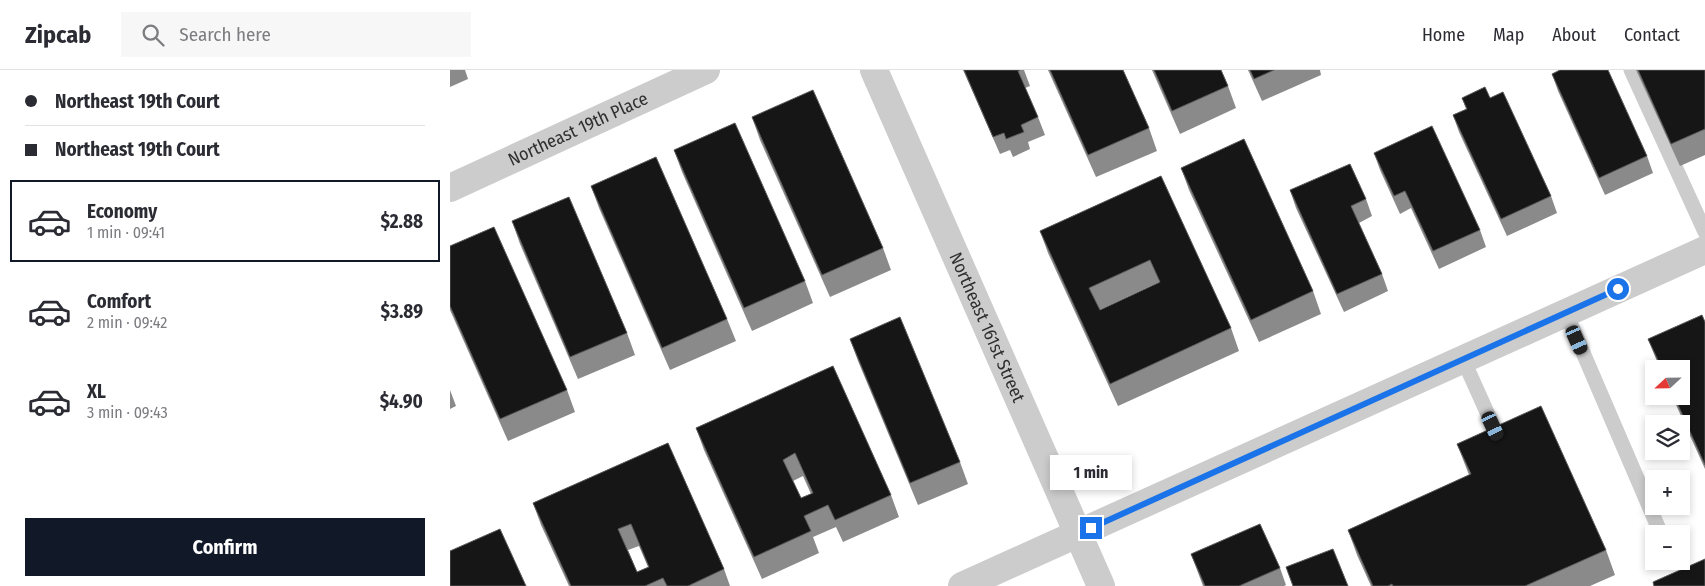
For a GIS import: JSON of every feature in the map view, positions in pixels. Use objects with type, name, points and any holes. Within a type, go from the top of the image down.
[{"type":"street","name":"Northeast 19th Place","points":[[450,188],[706,70]]},
{"type":"street","name":"Northeast 161st Street","points":[[874,70],[1101,586]]},
{"type":"street","points":[[962,586],[1705,250]]},
{"type":"lane","points":[[1631,70],[1705,232]]},
{"type":"lane","points":[[1566,313],[1657,525]]},
{"type":"lane","points":[[1463,360],[1499,439]]},
{"type":"building","points":[[964,70],[1020,70],[1018,71],[1038,117],[1021,125],[1024,132],[1006,139],[1004,133],[993,137]]},
{"type":"building","points":[[1050,70],[1123,70],[1149,128],[1088,155]]},
{"type":"building","points":[[1154,70],[1221,70],[1228,86],[1172,111]]},
{"type":"building","points":[[1250,70],[1274,70],[1254,79]]},
{"type":"building","points":[[1560,70],[1608,70],[1647,156],[1599,178],[1552,74]]},
{"type":"building","points":[[1638,70],[1705,70],[1705,129],[1671,144]]},
{"type":"building","points":[[1485,87],[1490,98],[1503,92],[1551,196],[1501,219],[1453,115],[1467,109],[1462,98]]},
{"type":"building","points":[[813,90],[883,248],[822,275],[752,117]]},
{"type":"building","points":[[735,123],[805,281],[744,308],[674,150]]},
{"type":"building","points":[[1432,126],[1480,230],[1433,251],[1405,191],[1394,196],[1374,153]]},
{"type":"building","points":[[1244,139],[1313,291],[1251,320],[1181,168]]},
{"type":"building","points":[[656,157],[727,319],[662,348],[591,186]]},
{"type":"building","points":[[1350,164],[1366,199],[1351,206],[1382,274],[1337,294],[1290,190]]},
{"type":"building","points":[[1161,176],[1231,328],[1110,384],[1040,231]],"holes":[[[1150,260],[1160,282],[1100,310],[1089,288]]]},
{"type":"building","points":[[569,197],[627,333],[570,357],[512,221]]},
{"type":"building","points":[[494,227],[567,390],[500,419],[450,306],[450,246]]},
{"type":"building","points":[[1702,315],[1705,322],[1705,465],[1690,432],[1690,415],[1683,415],[1678,405],[1690,405],[1690,360],[1658,360],[1648,339]]},
{"type":"building","points":[[900,317],[960,462],[910,483],[850,339]]},
{"type":"building","points":[[833,366],[891,495],[835,520],[828,505],[804,516],[811,531],[754,557],[696,428]],"holes":[[[795,453],[813,493],[801,498],[783,460]]]},
{"type":"building","points":[[1541,406],[1606,550],[1525,586],[1393,586],[1392,584],[1388,586],[1373,586],[1348,530],[1471,474],[1457,444]]},
{"type":"building","points":[[668,443],[724,569],[688,586],[667,586],[663,578],[645,586],[571,586],[533,503]],"holes":[[[631,524],[649,567],[637,572],[618,529]]]},
{"type":"building","points":[[1260,524],[1280,568],[1239,586],[1205,586],[1191,554]]},
{"type":"building","points":[[500,529],[526,586],[450,586],[450,551]]},
{"type":"building","points":[[1333,549],[1348,586],[1293,586],[1286,567]]},
{"type":"building","points":[[1705,559],[1705,586],[1654,586],[1653,582],[1680,570],[1690,570],[1690,566]]},
{"type":"route","points":[[1091,528],[1618,289]]}]
